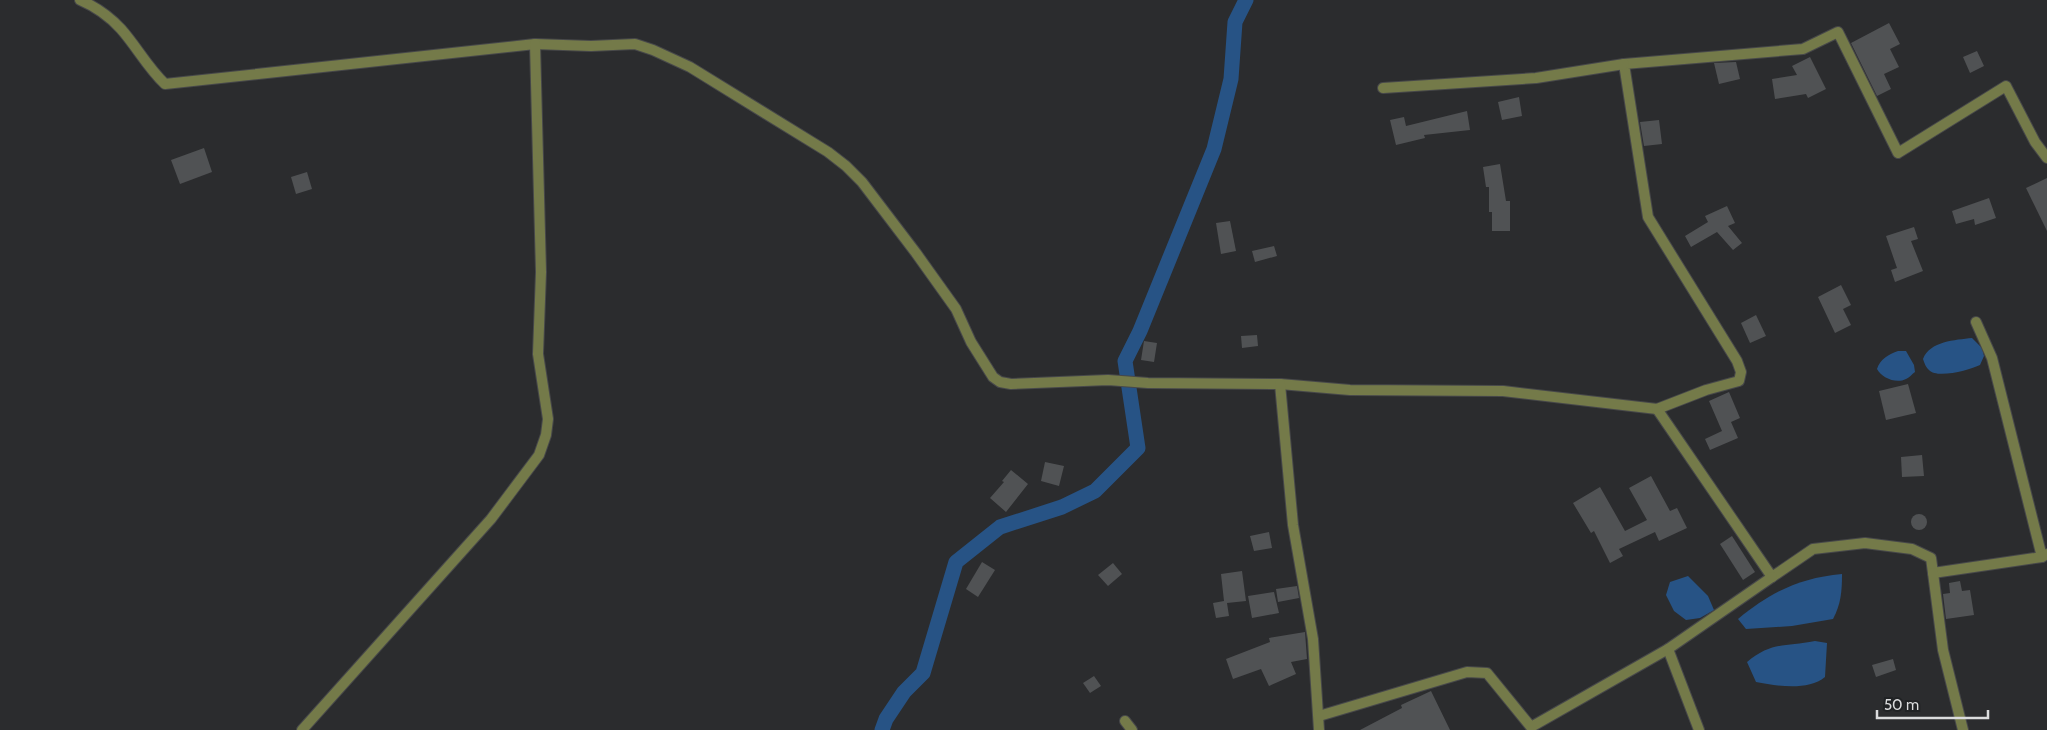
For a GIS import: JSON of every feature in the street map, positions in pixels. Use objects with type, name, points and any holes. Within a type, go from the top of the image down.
[{"type":"street","points":[[80,0],[92,5],[121,28],[152,72],[165,84],[535,44],[591,46],[635,44],[668,56],[690,67],[828,152],[857,176],[877,200],[956,309],[975,348],[993,376],[1000,382],[1011,384],[1108,380],[1148,383],[1280,384],[1350,390],[1503,391],[1657,410],[1706,390],[1738,381],[1741,372],[1737,360],[1648,217],[1624,64]]},
{"type":"street","points":[[1382,88],[1536,78],[1624,64],[1803,49],[1838,32],[1898,153],[2006,86],[2035,142],[2047,158]]},
{"type":"street","points":[[302,730],[491,519],[539,455],[546,435],[547,412],[538,354],[541,272],[535,44]]},
{"type":"street","points":[[1933,573],[2045,556],[1992,358],[1976,322]]},
{"type":"street","points":[[1280,384],[1293,525],[1313,639],[1320,716],[1319,730]]},
{"type":"street","points":[[1657,410],[1772,577]]},
{"type":"street","points":[[1320,716],[1466,672],[1487,673],[1531,727],[1668,649],[1813,548],[1865,543],[1912,549],[1931,558],[1943,650],[1963,730]]},
{"type":"street","points":[[1668,649],[1699,730]]},
{"type":"street","points":[[1124,721],[1132,730]]},
{"type":"water","points":[[1972,338],[1982,348],[1984,356],[1980,365],[1946,374],[1933,373],[1927,368],[1923,359],[1931,348],[1944,342]]},
{"type":"water","points":[[1898,351],[1906,351],[1914,365],[1915,372],[1907,378],[1898,381],[1886,377],[1877,369],[1885,357]]},
{"type":"water","points":[[1842,574],[1838,608],[1833,619],[1792,626],[1746,629],[1738,619],[1762,601],[1786,588],[1812,579]]},
{"type":"water","points":[[1688,576],[1708,596],[1714,610],[1700,618],[1686,620],[1674,611],[1666,595],[1670,582]]},
{"type":"water","points":[[1815,641],[1827,643],[1825,677],[1801,686],[1783,686],[1756,682],[1747,662],[1756,655],[1780,646]]},
{"type":"building","points":[[1889,23],[1900,44],[1890,49],[1899,67],[1884,74],[1891,89],[1877,96],[1851,43]]},
{"type":"building","points":[[1977,51],[1984,66],[1970,73],[1963,57]]},
{"type":"building","points":[[1810,57],[1826,89],[1808,98],[1806,94],[1775,99],[1772,79],[1797,75],[1792,66]]},
{"type":"building","points":[[1736,62],[1740,79],[1719,84],[1714,63]]},
{"type":"building","points":[[1519,97],[1522,116],[1502,120],[1498,102]]},
{"type":"building","points":[[1467,111],[1470,130],[1424,135],[1425,138],[1396,145],[1390,120],[1404,117],[1406,126]]},
{"type":"building","points":[[1659,120],[1662,144],[1644,146],[1640,122]]},
{"type":"building","points":[[204,148],[212,172],[180,184],[171,160]]},
{"type":"building","points":[[1500,164],[1506,201],[1510,201],[1510,231],[1492,231],[1492,212],[1489,212],[1489,187],[1486,187],[1483,167]]},
{"type":"building","points":[[307,172],[312,189],[296,194],[291,177]]},
{"type":"building","points":[[2047,178],[2047,231],[2026,188]]},
{"type":"building","points":[[1989,198],[1996,218],[1975,225],[1974,219],[1956,224],[1952,211]]},
{"type":"building","points":[[1727,206],[1735,223],[1728,226],[1742,243],[1733,250],[1717,232],[1691,247],[1685,236],[1708,222],[1705,216]]},
{"type":"building","points":[[1230,221],[1236,251],[1221,254],[1216,223]]},
{"type":"building","points":[[1914,227],[1918,239],[1911,241],[1923,271],[1895,282],[1891,270],[1897,268],[1886,236]]},
{"type":"building","points":[[1274,246],[1277,256],[1255,262],[1252,251]]},
{"type":"building","points":[[1841,285],[1851,305],[1843,309],[1851,325],[1835,333],[1818,297]]},
{"type":"building","points":[[1756,315],[1766,336],[1750,343],[1741,323]]},
{"type":"building","points":[[1257,335],[1258,346],[1242,348],[1241,336]]},
{"type":"building","points":[[1144,341],[1157,343],[1154,362],[1141,360]]},
{"type":"building","points":[[1908,384],[1916,413],[1886,420],[1879,391]]},
{"type":"building","points":[[1729,392],[1740,418],[1731,422],[1738,438],[1710,450],[1705,439],[1722,431],[1709,401]]},
{"type":"building","points":[[1922,455],[1924,476],[1902,477],[1901,457]]},
{"type":"building","points":[[1045,462],[1064,466],[1059,486],[1041,481]]},
{"type":"building","points":[[1011,470],[1028,484],[1006,512],[990,498],[1004,482],[1002,481]]},
{"type":"building","points":[[1651,476],[1670,511],[1677,508],[1687,528],[1659,541],[1655,532],[1619,549],[1623,556],[1610,563],[1594,531],[1591,533],[1573,503],[1600,487],[1625,531],[1647,520],[1629,488]]},
{"type":"building","points":[[1919,514],[1927,522],[1919,530],[1911,522]]},
{"type":"building","points":[[1269,532],[1272,548],[1254,551],[1250,536]]},
{"type":"building","points":[[1732,536],[1755,572],[1743,580],[1720,544]]},
{"type":"building","points":[[982,562],[995,570],[978,597],[966,589]]},
{"type":"building","points":[[1113,563],[1122,574],[1108,586],[1098,575]]},
{"type":"building","points":[[1242,571],[1246,601],[1227,603],[1229,616],[1216,618],[1213,603],[1224,601],[1221,574]]},
{"type":"building","points":[[1960,581],[1962,591],[1970,590],[1974,615],[1946,619],[1943,594],[1950,593],[1949,583]]},
{"type":"building","points":[[1297,586],[1299,598],[1278,602],[1276,589]]},
{"type":"building","points":[[1274,592],[1279,613],[1252,618],[1248,596]]},
{"type":"building","points":[[1305,632],[1307,659],[1291,662],[1296,674],[1269,686],[1261,669],[1233,679],[1226,659],[1270,642],[1269,638]]},
{"type":"building","points":[[1893,659],[1896,670],[1876,677],[1872,665]]},
{"type":"building","points":[[1094,676],[1101,686],[1090,693],[1083,683]]},
{"type":"building","points":[[1431,691],[1450,730],[1360,730],[1402,708],[1401,705]]},
{"type":"waterway","points":[[882,730],[886,719],[904,692],[923,673],[956,562],[1000,527],[1062,507],[1095,491],[1138,448],[1125,361],[1140,331],[1214,149],[1231,79],[1235,22],[1246,0]]}]
